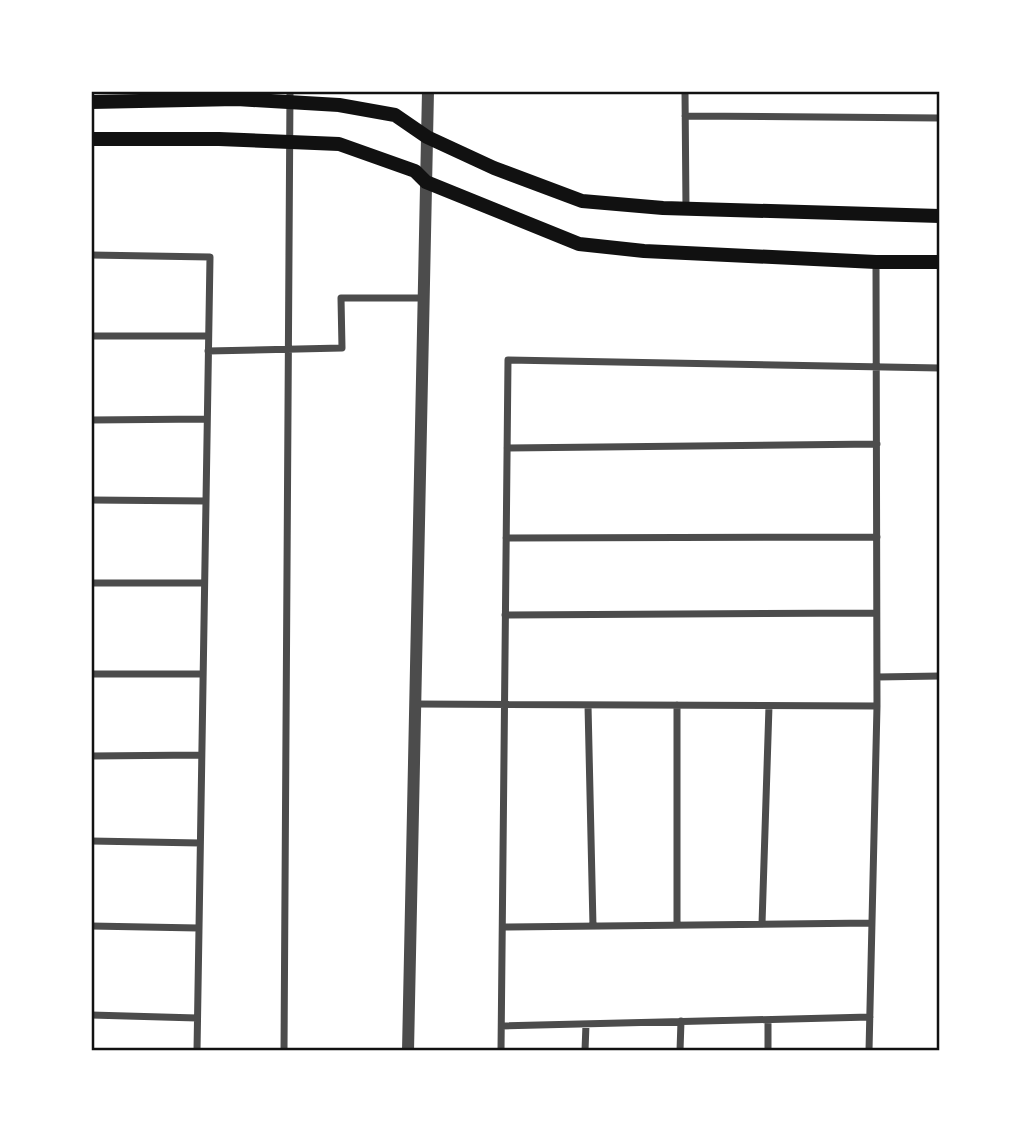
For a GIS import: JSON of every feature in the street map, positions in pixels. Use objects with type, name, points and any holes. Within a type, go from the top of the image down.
[{"type":"main road","points":[[91,102],[209,96],[290,97],[395,115],[427,137],[494,168],[582,201],[686,209],[940,216]]},
{"type":"main road","points":[[91,139],[219,139],[339,144],[415,171],[426,183],[579,244],[644,251],[876,262],[940,262]]},
{"type":"street","points":[[408,1051],[428,91]]},
{"type":"street","points":[[685,91],[686,209]]},
{"type":"street","points":[[284,1051],[290,97]]},
{"type":"street","points":[[685,116],[940,118]]},
{"type":"street","points":[[91,255],[209,257],[197,1051]]},
{"type":"street","points":[[869,1051],[877,706],[876,262]]},
{"type":"street","points":[[208,351],[342,348],[341,298],[424,298]]},
{"type":"street","points":[[91,336],[208,336]]},
{"type":"street","points":[[501,1051],[508,360],[940,368]]},
{"type":"street","points":[[91,420],[207,419]]},
{"type":"street","points":[[507,448],[877,444]]},
{"type":"street","points":[[91,500],[206,501]]},
{"type":"street","points":[[506,538],[877,537]]},
{"type":"street","points":[[91,583],[204,583]]},
{"type":"street","points":[[505,615],[876,613]]},
{"type":"street","points":[[91,674],[203,674]]},
{"type":"street","points":[[877,677],[940,676]]},
{"type":"street","points":[[415,704],[877,706]]},
{"type":"street","points":[[588,705],[593,926]]},
{"type":"street","points":[[677,705],[677,925]]},
{"type":"street","points":[[762,924],[769,706]]},
{"type":"street","points":[[91,756],[201,755]]},
{"type":"street","points":[[91,841],[200,843]]},
{"type":"street","points":[[503,927],[872,923]]},
{"type":"street","points":[[91,926],[198,928]]},
{"type":"street","points":[[91,1015],[197,1018]]},
{"type":"street","points":[[502,1026],[870,1017]]},
{"type":"street","points":[[768,1020],[768,1051]]},
{"type":"street","points":[[680,1051],[681,1021]]},
{"type":"street","points":[[585,1051],[586,1024]]}]
